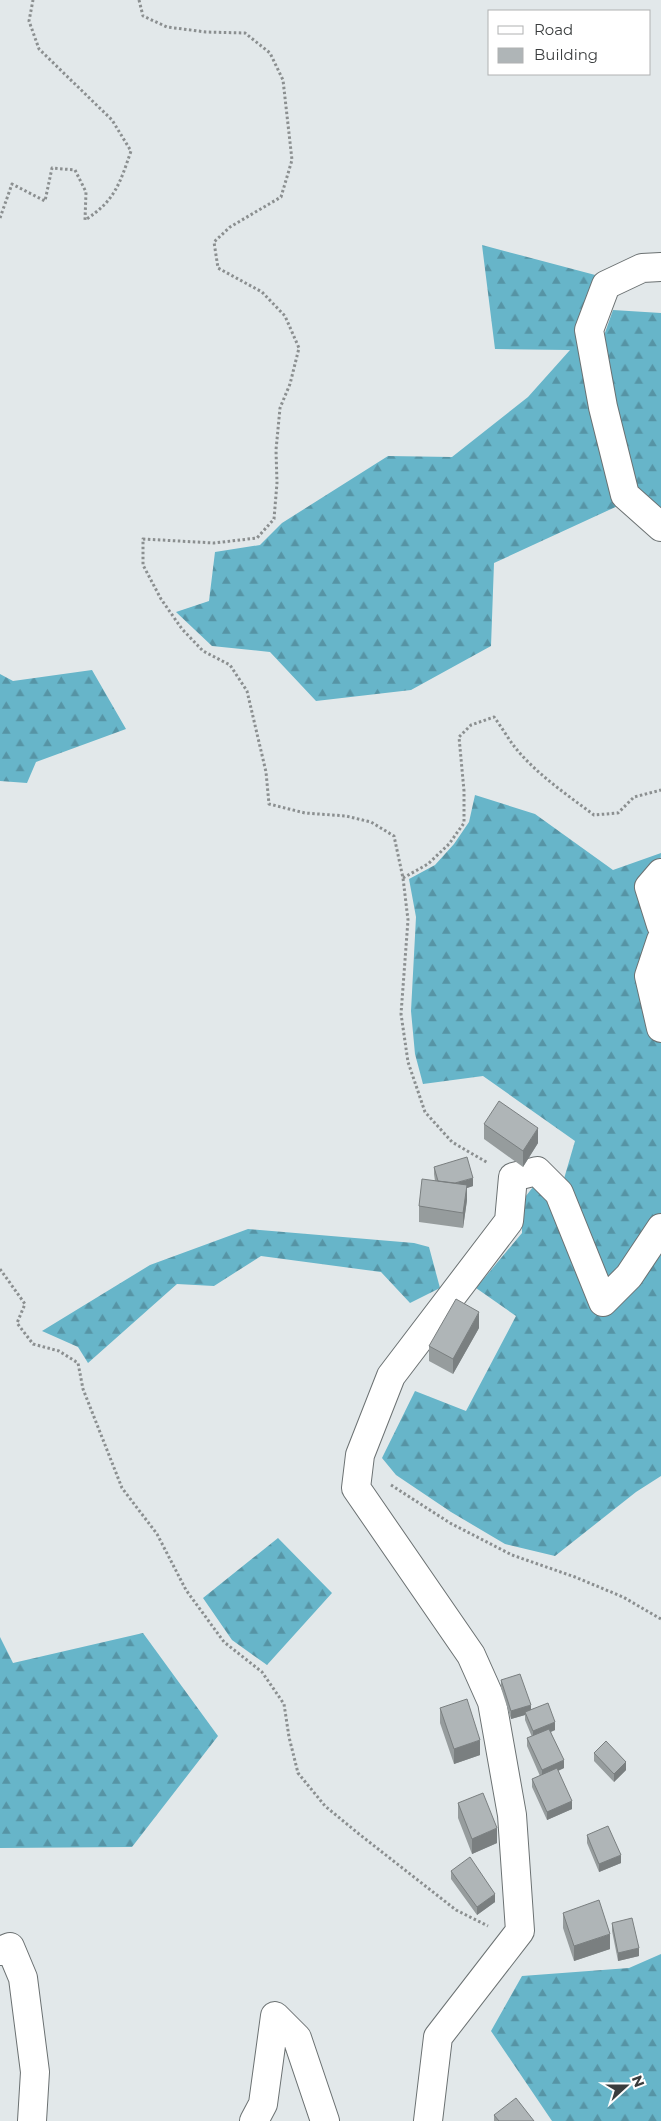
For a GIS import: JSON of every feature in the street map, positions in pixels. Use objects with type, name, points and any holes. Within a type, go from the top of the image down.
[{"type":"street","points":[[661,267],[642,268],[606,285],[589,330],[603,407],[625,496],[661,527]]},
{"type":"street","points":[[661,873],[649,887],[661,925]]},
{"type":"street","points":[[661,940],[649,976],[661,1028]]},
{"type":"street","points":[[428,2121],[438,2037],[520,1931],[512,1815],[492,1702],[471,1655],[356,1488],[360,1455],[391,1376],[509,1221],[513,1177],[537,1171],[559,1193],[603,1302],[629,1276],[661,1228]]},
{"type":"street","points":[[0,1951],[10,1947],[23,1978],[35,2072],[32,2121]]},
{"type":"street","points":[[254,2121],[263,2104],[275,2016],[297,2038],[325,2121]]},
{"type":"path","points":[[0,218],[12,184],[44,202],[52,168],[75,170],[86,192],[85,220],[102,210],[120,184],[131,152],[112,120],[39,49],[29,21],[33,0]]},
{"type":"path","points":[[139,0],[143,16],[167,27],[206,32],[245,33],[270,53],[283,80],[292,160],[281,198],[230,227],[214,242],[218,268],[262,292],[285,316],[299,348],[290,384],[280,408],[276,450],[278,483],[274,519],[257,538],[214,543],[143,538],[143,566],[182,630],[203,651],[230,665],[247,691],[266,772],[269,804],[305,813],[346,816],[371,822],[394,836],[403,878],[408,920],[401,1014],[408,1062],[425,1112],[452,1142],[513,1177]]},
{"type":"path","points":[[403,878],[428,864],[449,844],[464,823],[464,791],[459,737],[471,724],[494,717],[515,747],[536,768],[562,791],[594,815],[618,813],[634,797],[661,790]]},
{"type":"path","points":[[0,1269],[25,1304],[17,1323],[33,1344],[59,1351],[78,1363],[83,1389],[122,1488],[157,1534],[186,1590],[224,1642],[262,1672],[284,1704],[289,1737],[298,1773],[325,1806],[456,1910],[514,1939]]},
{"type":"path","points":[[360,1455],[385,1480],[450,1523],[512,1555],[575,1577],[623,1597],[661,1619]]},
{"type":"green space","points":[[482,245],[599,276],[587,301],[622,504],[494,563],[491,646],[411,690],[316,701],[270,652],[212,646],[176,612],[209,601],[215,552],[260,545],[282,523],[388,456],[452,457],[528,397],[570,350],[495,349]]},
{"type":"green space","points":[[613,310],[661,313],[661,509],[650,503],[634,483],[601,344]]},
{"type":"green space","points":[[92,670],[126,729],[36,762],[27,783],[0,781],[0,674],[13,681]]},
{"type":"green space","points":[[475,795],[535,814],[613,870],[661,853],[657,933],[661,1035],[661,1218],[605,1288],[561,1189],[575,1141],[483,1076],[423,1084],[415,1054],[411,1011],[416,917],[409,879],[435,865],[454,844],[469,822]]},
{"type":"green space","points":[[533,1187],[550,1204],[601,1317],[634,1280],[661,1245],[661,1476],[636,1492],[555,1556],[505,1544],[451,1512],[396,1475],[382,1458],[415,1391],[466,1411],[516,1316],[476,1288],[522,1233],[522,1201]]},
{"type":"green space","points":[[248,1229],[414,1243],[429,1247],[440,1288],[410,1303],[381,1272],[261,1256],[214,1286],[177,1284],[88,1363],[78,1347],[42,1331],[150,1265]]},
{"type":"green space","points":[[278,1538],[332,1593],[267,1665],[232,1640],[203,1598]]},
{"type":"green space","points":[[143,1633],[218,1736],[132,1847],[0,1848],[0,1637],[13,1663]]},
{"type":"green space","points":[[661,1954],[661,2121],[552,2121],[491,2031],[522,1976],[629,1968]]},
{"type":"building","points":[[499,1101],[538,1128],[523,1151],[484,1124]]},
{"type":"building","points":[[467,1157],[473,1178],[455,1183],[438,1181],[434,1167]]},
{"type":"building","points":[[422,1179],[467,1185],[463,1213],[419,1206]]},
{"type":"building","points":[[456,1299],[479,1312],[453,1359],[429,1346]]},
{"type":"building","points":[[520,1674],[531,1705],[511,1711],[501,1680]]},
{"type":"building","points":[[467,1699],[480,1740],[454,1749],[440,1708]]},
{"type":"building","points":[[548,1703],[555,1722],[533,1731],[525,1712]]},
{"type":"building","points":[[549,1729],[564,1760],[542,1770],[527,1738]]},
{"type":"building","points":[[606,1741],[626,1762],[614,1774],[594,1753]]},
{"type":"building","points":[[557,1768],[572,1801],[547,1812],[532,1779]]},
{"type":"building","points":[[483,1793],[497,1828],[472,1839],[458,1803]]},
{"type":"building","points":[[608,1826],[621,1855],[599,1864],[587,1835]]},
{"type":"building","points":[[470,1857],[495,1894],[477,1907],[451,1871]]},
{"type":"building","points":[[599,1900],[610,1934],[574,1946],[563,1913]]},
{"type":"building","points":[[632,1918],[639,1948],[618,1953],[612,1923]]},
{"type":"building","points":[[516,2098],[534,2121],[499,2121],[494,2115]]}]
